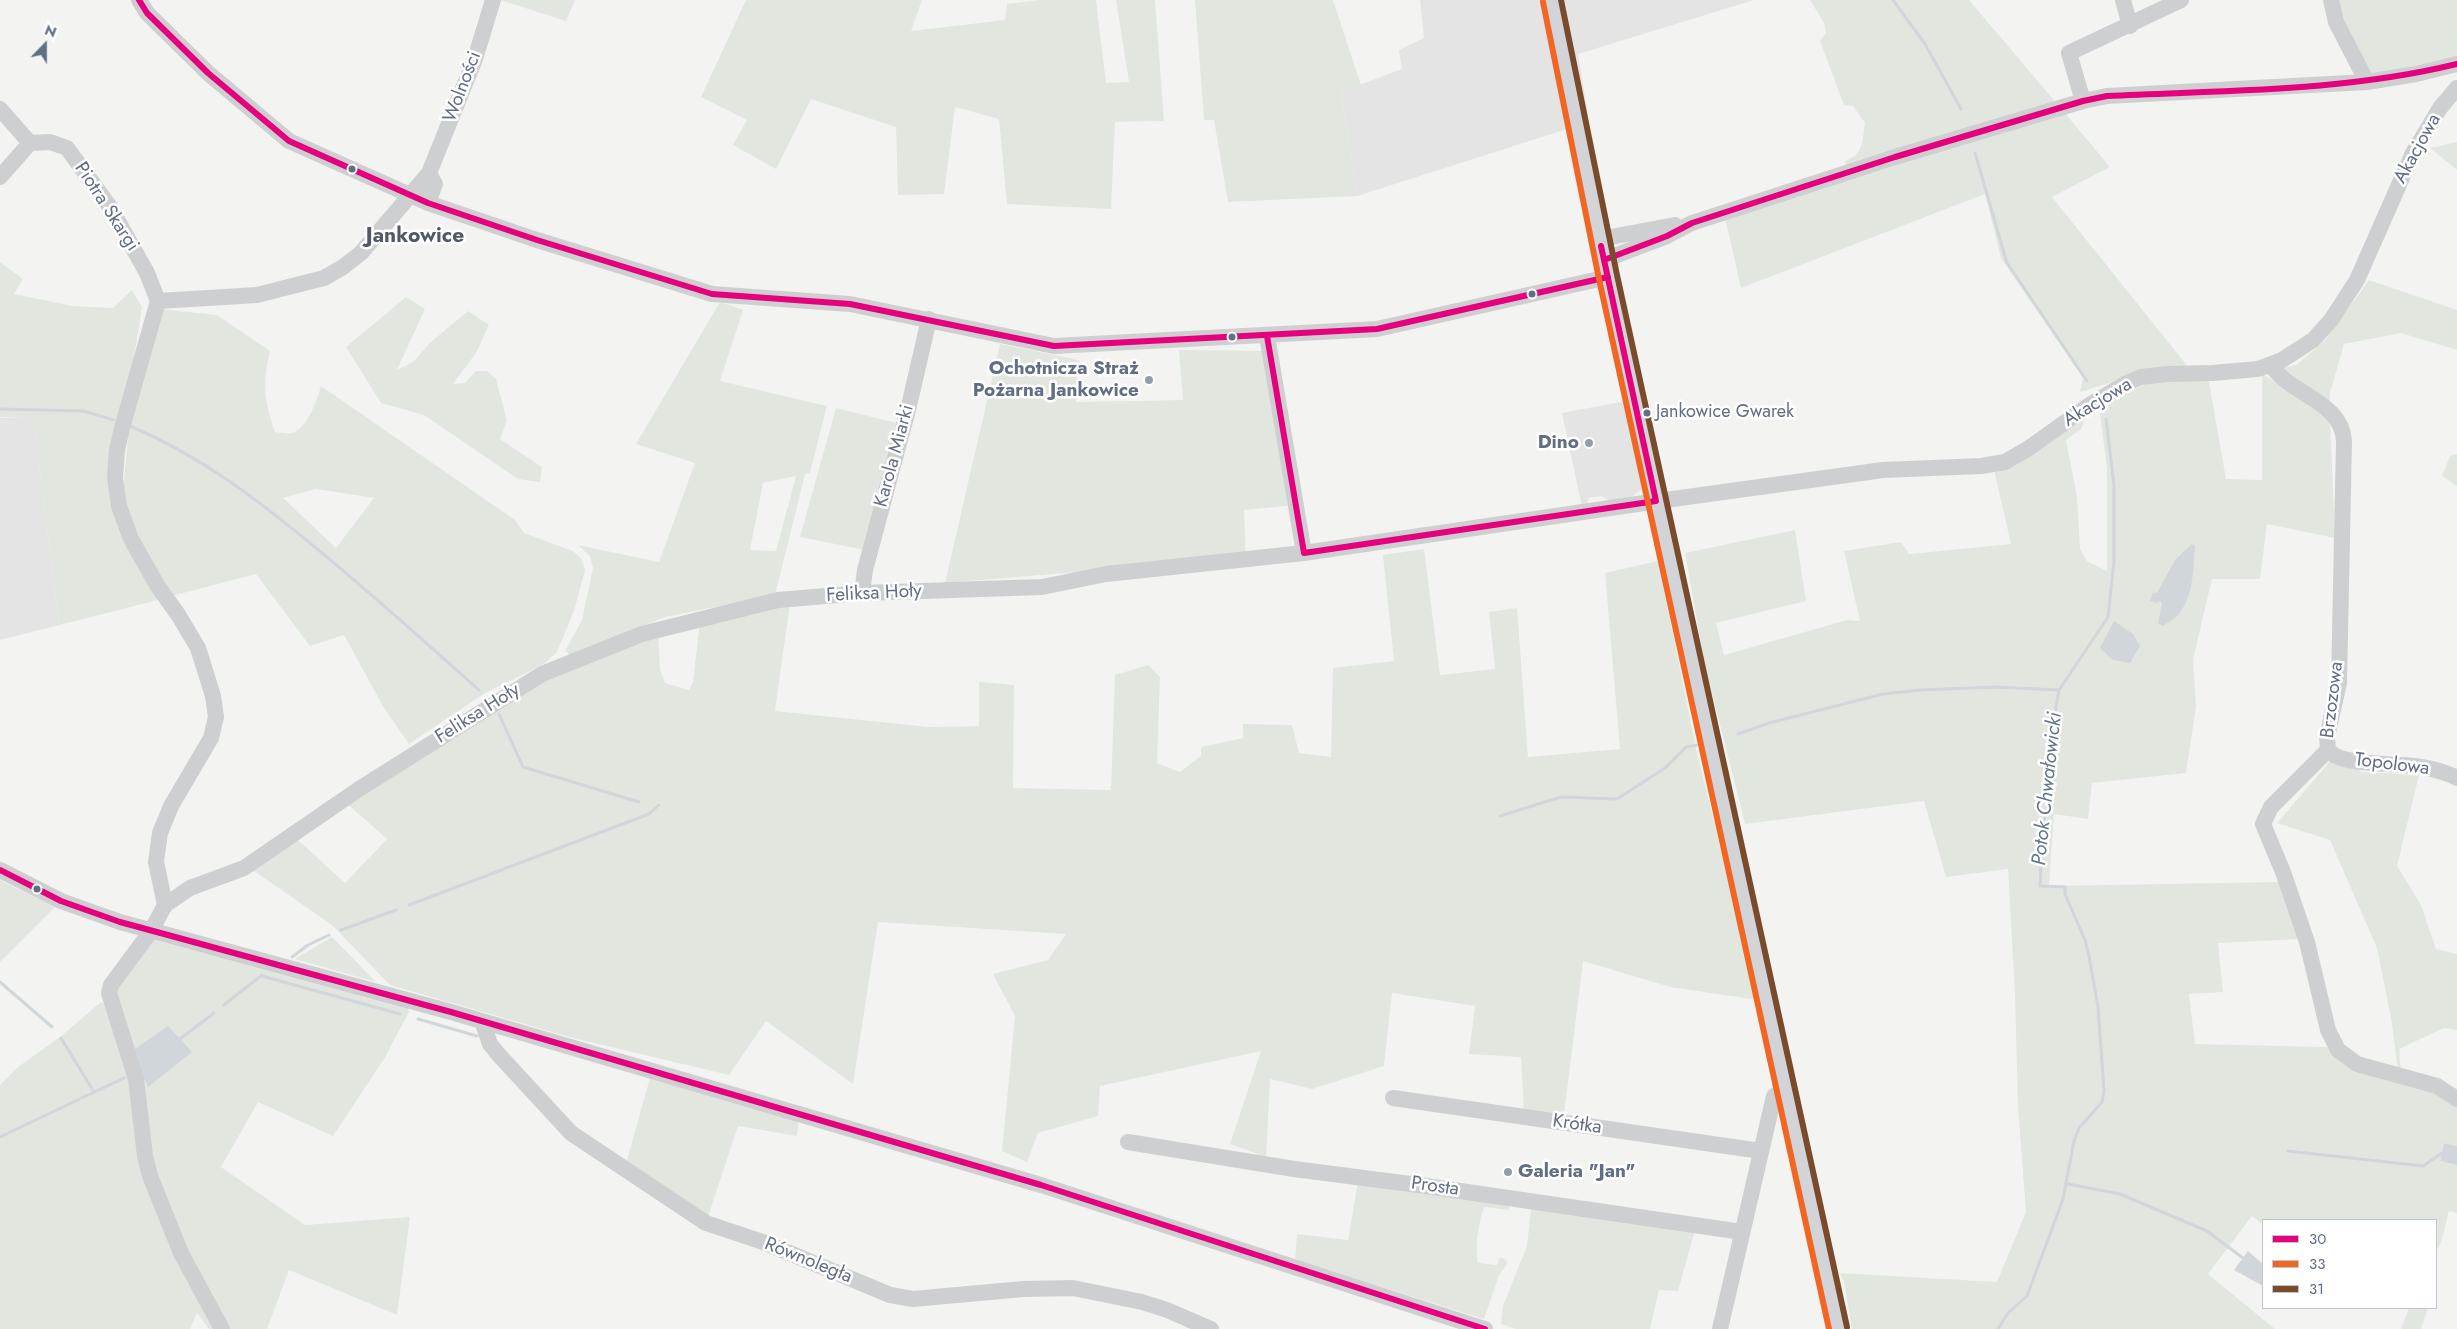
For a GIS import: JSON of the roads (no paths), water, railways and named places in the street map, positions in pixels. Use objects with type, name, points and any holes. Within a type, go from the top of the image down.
[{"type":"main road","points":[[1552,0],[1606,268],[1656,501],[1838,1329]]},
{"type":"street","points":[[139,0],[147,13],[208,73],[289,141],[411,196],[537,240],[712,294],[850,304],[1054,346],[1377,329],[1606,268],[1692,223]]},
{"type":"street","name":"Wolności","points":[[158,301],[257,295],[324,278],[343,267],[361,253],[429,173],[475,59],[492,0]]},
{"type":"street","points":[[2123,0],[2130,26]]},
{"type":"street","points":[[2082,101],[2069,53],[2130,26],[2181,0]]},
{"type":"street","points":[[2331,0],[2336,22],[2367,82]]},
{"type":"street","points":[[1600,239],[1692,223],[1914,151],[2082,101],[2107,96],[2367,82],[2416,74],[2457,64]]},
{"type":"street","name":"Akacjowa","points":[[1656,501],[1883,470],[1994,464],[2017,456],[2108,393],[2141,378],[2167,374],[2244,371],[2271,365],[2313,340],[2346,299],[2364,267],[2413,153],[2440,108],[2457,88]]},
{"type":"street","points":[[0,109],[30,143],[0,177]]},
{"type":"street","name":"Piotra Skargi","points":[[30,143],[50,142],[67,148],[110,206],[147,273],[158,301]]},
{"type":"street","name":"Wolności","points":[[428,202],[435,184],[429,173]]},
{"type":"street","points":[[158,301],[116,450],[115,478],[119,506],[131,539],[157,585],[179,616],[198,648],[213,696],[216,717],[211,738],[172,806],[160,832],[156,862],[165,905],[151,931],[111,985],[108,993],[136,1079],[145,1156],[150,1176],[181,1253],[222,1329]]},
{"type":"street","name":"Karola Miarki","points":[[862,593],[873,536],[904,425],[929,319]]},
{"type":"street","points":[[1267,336],[1304,553]]},
{"type":"street","name":"Brzozowa","points":[[2271,365],[2278,376],[2332,413],[2342,425],[2344,433],[2339,683],[2327,737],[2328,750],[2271,807],[2263,824],[2283,872],[2307,942],[2328,1030],[2338,1050],[2348,1060],[2379,1071],[2444,1089],[2457,1098]]},
{"type":"street","name":"Feliksa Hoły","points":[[165,905],[190,888],[244,868],[359,789],[542,674],[642,634],[778,600],[862,593],[1042,587],[1115,573],[1304,553],[1656,501]]},
{"type":"street","name":"Topolowa","points":[[2328,750],[2339,758],[2415,766],[2438,770],[2457,778]]},
{"type":"street","points":[[0,870],[61,901],[151,931],[482,1021],[1058,1190],[1485,1329]]},
{"type":"street","points":[[158,872],[176,887],[190,888]]},
{"type":"street","name":"Równoległa","points":[[482,1021],[490,1044],[498,1054],[572,1133],[706,1223],[763,1242],[890,1295],[913,1299],[1032,1289],[1073,1288],[1142,1302],[1210,1329]]},
{"type":"street","points":[[1720,1329],[1774,1096]]},
{"type":"street","name":"Krótka","points":[[1393,1098],[1761,1151]]},
{"type":"street","name":"Prosta","points":[[1128,1142],[1294,1169],[1426,1186],[1742,1232]]},
{"type":"waterway","name":"Potok Chwałowicki","points":[[1893,0],[1925,44],[1961,109]]},
{"type":"waterway","name":"Potok Chwałowicki","points":[[1975,153],[2007,263],[2087,381]]},
{"type":"waterway","points":[[0,409],[83,411],[114,420]]},
{"type":"waterway","name":"Potok Chwałowicki","points":[[1998,1329],[2008,1313],[2027,1296],[2063,1199],[2074,1141],[2079,1128],[2102,1102],[2104,1091],[2098,1007],[2085,940],[2065,894],[2065,887],[2040,886],[2043,824],[2050,799],[2051,736],[2059,690],[2108,617],[2114,561],[2114,485],[2106,419]]},
{"type":"waterway","points":[[130,426],[181,451],[250,496],[358,583],[479,690]]},
{"type":"waterway","points":[[1738,734],[1769,723],[1883,694],[1921,690],[1995,687],[2059,690]]},
{"type":"waterway","points":[[499,714],[523,767],[639,802]]},
{"type":"waterway","points":[[1500,816],[1561,797],[1617,799],[1665,768],[1686,747],[1697,745]]},
{"type":"waterway","points":[[409,905],[649,814],[659,805]]},
{"type":"waterway","points":[[341,930],[396,910]]},
{"type":"waterway","points":[[292,957],[308,945],[329,935]]},
{"type":"waterway","points":[[224,1005],[262,975]]},
{"type":"waterway","points":[[262,976],[400,1014]]},
{"type":"waterway","points":[[0,982],[52,1027]]},
{"type":"waterway","points":[[180,1039],[214,1013]]},
{"type":"waterway","points":[[418,1019],[477,1036]]},
{"type":"waterway","points":[[61,1038],[94,1092]]},
{"type":"waterway","points":[[0,1137],[124,1078]]},
{"type":"waterway","points":[[2288,1151],[2423,1166],[2442,1153]]},
{"type":"waterway","points":[[2068,1184],[2120,1194],[2207,1231],[2243,1258]]},
{"type":"place","name":"Ochotnicza Straż Pożarna Jankowice","points":[[1149,380]]},
{"type":"place","name":"Jankowice Gwarek","points":[[1647,413]]},
{"type":"place","name":"Dino","points":[[1589,443]]},
{"type":"place","name":"Galeria \"Jan\"","points":[[1508,1172]]},
{"type":"district","name":"Jankowice","points":[[415,237]]}]
